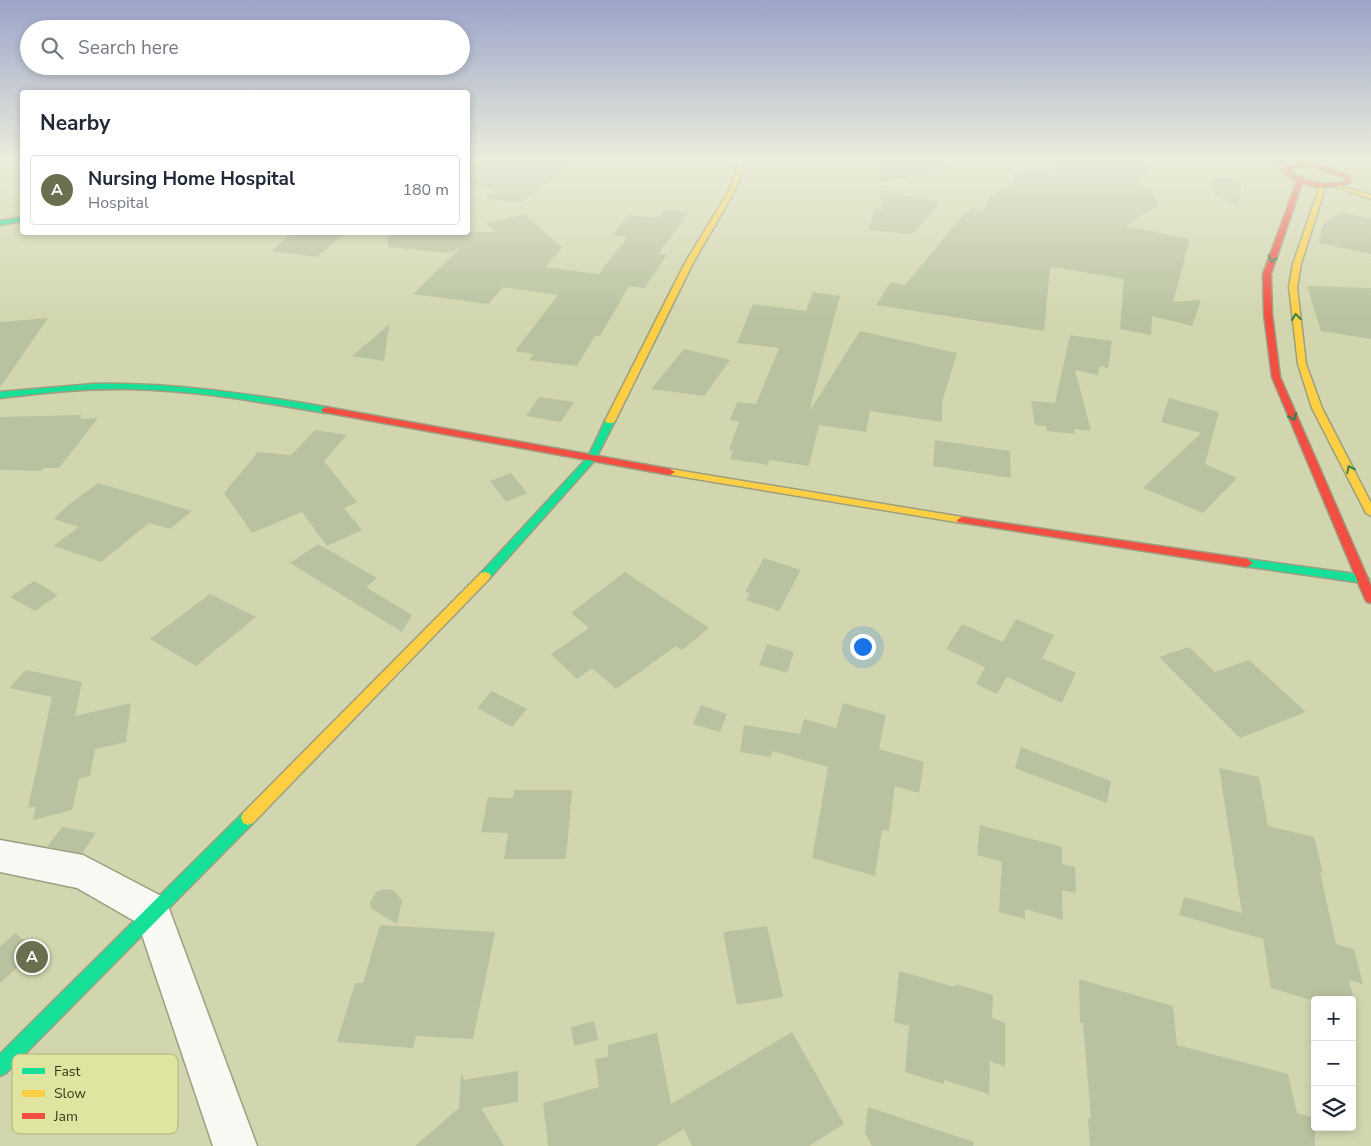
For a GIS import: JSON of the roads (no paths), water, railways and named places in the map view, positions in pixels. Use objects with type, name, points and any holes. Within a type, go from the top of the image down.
[{"type":"street","points":[[13,1054],[152,911],[310,756],[482,579],[592,458],[689,263],[720,210]]},
{"type":"street","points":[[1289,210],[1267,274],[1268,314],[1276,377],[1371,599]]},
{"type":"street","points":[[1315,210],[1297,264],[1293,287],[1302,364],[1317,408],[1371,513]]},
{"type":"street","points":[[0,214],[20,211]]},
{"type":"street","points":[[0,223],[20,219]]},
{"type":"street","points":[[0,395],[66,388],[147,387],[249,397],[592,458],[1170,553],[1363,579]]},
{"type":"street","points":[[0,856],[83,872],[152,911],[234,1146]]},
{"type":"street","points":[[0,1067],[12,1055]]},
{"type":"place","name":"Nursing Home Hospital","points":[[32,957]]}]
